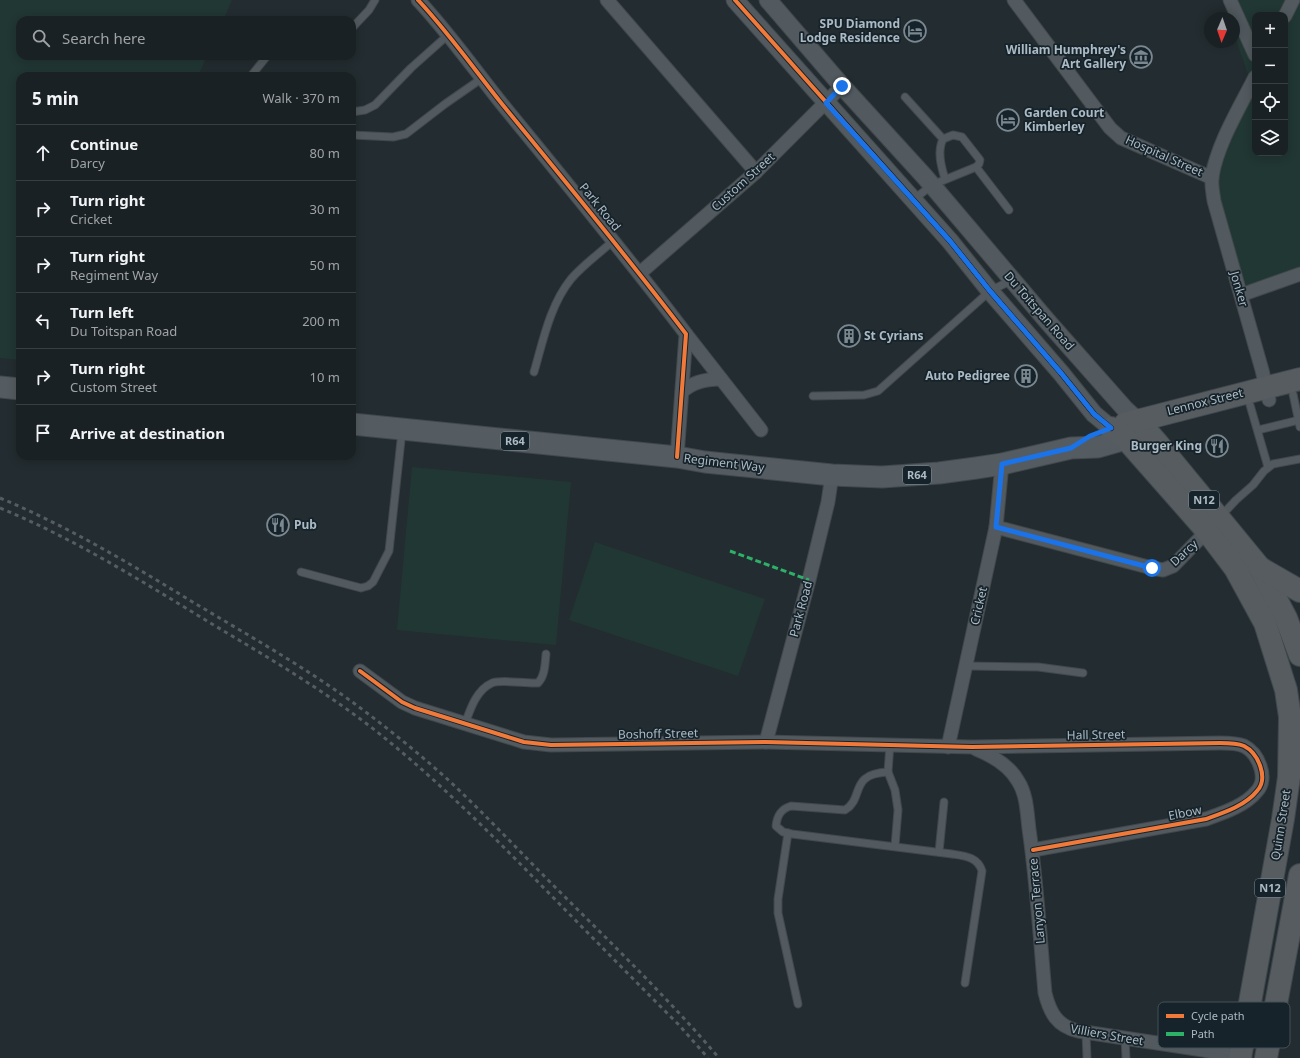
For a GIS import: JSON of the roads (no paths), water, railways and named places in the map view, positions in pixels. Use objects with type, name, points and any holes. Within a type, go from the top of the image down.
[{"type":"highway","name":"Lennox Street","points":[[1118,433],[1298,389]]},
{"type":"highway","name":"Du Toitspan Road","points":[[1143,427],[1213,525],[1228,558],[1241,578],[1265,623],[1272,648]]},
{"type":"highway","name":"Du Toitspan Road","points":[[1118,433],[1213,525],[1260,568],[1298,644]]},
{"type":"highway","points":[[1260,568],[1300,591]]},
{"type":"highway","name":"Quinn Street","points":[[1251,1002],[1283,820],[1288,777],[1290,717],[1286,690],[1272,648]]},
{"type":"highway","name":"N12","points":[[1276,1002],[1300,875]]},
{"type":"highway","name":"Quinn Street","points":[[1241,1058],[1243,1048]]},
{"type":"highway","name":"N12","points":[[1266,1058],[1268,1048]]},
{"type":"main road","points":[[0,387],[16,389]]},
{"type":"main road","name":"Regiment Way","points":[[356,424],[677,457],[832,475],[882,477],[918,475],[1002,464],[1071,448],[1098,447],[1118,433]]},
{"type":"street","points":[[607,0],[756,172]]},
{"type":"street","name":"Du Toitspan Road","points":[[735,0],[950,241],[990,291],[1061,373],[1094,414],[1118,433]]},
{"type":"street","name":"Du Toitspan Road","points":[[768,0],[842,86],[938,182],[1012,280],[1125,409],[1143,427]]},
{"type":"street","name":"Hospital Street","points":[[1014,0],[1105,122],[1115,133],[1128,141],[1212,178]]},
{"type":"street","points":[[1230,0],[1252,48]]},
{"type":"street","points":[[1287,12],[1293,0]]},
{"type":"street","name":"Park Road","points":[[426,3],[481,79],[614,240],[761,430]]},
{"type":"street","name":"Jonker","points":[[1252,83],[1217,155],[1212,178],[1214,201],[1241,295],[1262,397]]},
{"type":"street","name":"Custom Street","points":[[640,273],[756,172],[842,86]]},
{"type":"street","points":[[1241,295],[1300,274]]},
{"type":"street","points":[[677,457],[686,334]]},
{"type":"street","points":[[682,392],[692,385],[700,382],[721,379]]},
{"type":"street","name":"Cricket","points":[[948,747],[996,527],[1002,464]]},
{"type":"street","name":"Park Road","points":[[766,742],[809,580],[828,502],[832,475]]},
{"type":"street","name":"Darcy","points":[[996,527],[1163,570],[1173,566],[1213,525]]},
{"type":"street","name":"Du Toitspan Road","points":[[1272,648],[1298,644]]},
{"type":"street","name":"Boshoff Street","points":[[360,671],[402,702],[415,708],[524,742],[551,745],[766,742],[972,747]]},
{"type":"street","name":"Hall Street","points":[[972,747],[1220,743]]},
{"type":"street","name":"Elbow","points":[[1033,850],[1206,819],[1239,805],[1258,790],[1262,780],[1258,760],[1251,751],[1243,746],[1220,743]]},
{"type":"street","name":"Lanyon Terrace","points":[[972,747],[997,759],[1010,770],[1019,782],[1025,797],[1033,850],[1045,992],[1050,1009],[1057,1021],[1064,1027]]},
{"type":"street","name":"Villiers Street","points":[[1064,1027],[1086,1033],[1158,1043]]},
{"type":"street","name":"Villiers Street","points":[[1190,1048],[1241,1058]]},
{"type":"lane","points":[[356,24],[369,10],[375,0]]},
{"type":"lane","points":[[356,111],[365,110],[375,105],[411,68],[448,35]]},
{"type":"lane","points":[[254,72],[264,60]]},
{"type":"lane","points":[[356,136],[393,137],[406,134],[481,79]]},
{"type":"lane","points":[[905,97],[943,139]]},
{"type":"lane","points":[[913,200],[938,182],[976,167],[979,164],[980,160],[962,137],[953,135],[943,139],[939,151],[938,182]]},
{"type":"lane","points":[[976,167],[1009,210]]},
{"type":"lane","points":[[534,372],[555,304],[559,296],[577,272],[614,240]]},
{"type":"lane","points":[[813,396],[864,395],[878,391],[990,291],[1012,280]]},
{"type":"lane","points":[[1258,430],[1299,423],[1298,389]]},
{"type":"lane","points":[[1262,397],[1258,430],[1268,467]]},
{"type":"lane","points":[[301,572],[361,588],[368,586],[373,582],[389,551],[402,429]]},
{"type":"lane","points":[[1213,525],[1236,500],[1253,485],[1268,467],[1285,460],[1300,459]]},
{"type":"lane","points":[[465,724],[473,703],[482,691],[492,683],[538,683],[542,680],[546,654]]},
{"type":"lane","points":[[966,666],[1038,667],[1083,672]]},
{"type":"lane","points":[[890,744],[888,772],[895,790],[898,810],[895,846]]},
{"type":"lane","points":[[888,772],[880,772],[860,783],[851,804],[845,810],[791,806],[780,812],[776,826],[783,832],[788,833],[939,852],[968,857],[976,860],[980,865],[982,872],[965,983]]},
{"type":"lane","points":[[939,852],[944,802]]},
{"type":"lane","points":[[788,833],[778,899],[778,913],[798,1004]]},
{"type":"lane","points":[[1086,1033],[1087,1058]]},
{"type":"lane","points":[[1125,1038],[1126,1058]]},
{"type":"railway","points":[[0,498],[74,533],[144,573],[295,663],[378,721],[434,767],[473,804],[639,971],[719,1058]]},
{"type":"railway","points":[[0,508],[55,533],[134,577],[305,681],[371,727],[430,776],[484,827],[679,1025],[708,1058]]},
{"type":"place","name":"SPU Diamond Lodge Residence","points":[[915,31]]},
{"type":"place","name":"William Humphrey's Art Gallery","points":[[1141,57]]},
{"type":"place","name":"Garden Court Kimberley","points":[[1008,120]]},
{"type":"place","name":"St Cyrians","points":[[849,336]]},
{"type":"place","name":"Auto Pedigree","points":[[1026,376]]},
{"type":"place","name":"Burger King","points":[[1217,446]]},
{"type":"place","name":"Pub","points":[[278,525]]}]
